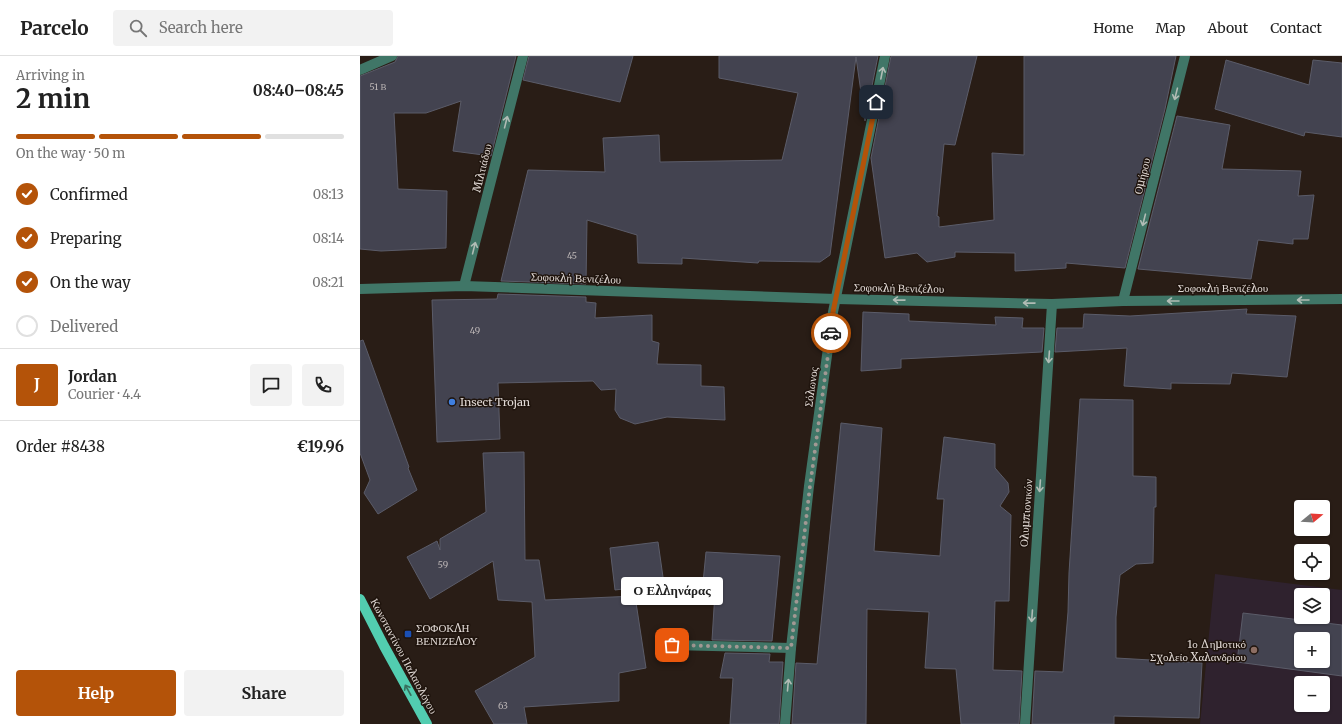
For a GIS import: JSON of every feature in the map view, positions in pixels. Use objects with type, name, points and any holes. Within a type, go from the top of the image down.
[{"type":"main road","name":"Κωνσταντίνου Παλαιολόγου","points":[[360,599],[427,724]]},
{"type":"street","points":[[360,70],[392,56]]},
{"type":"street","name":"Μιλτιάδου","points":[[464,286],[523,56]]},
{"type":"street","name":"Σόλωνος","points":[[785,724],[791,648],[810,486],[836,299],[885,56]]},
{"type":"street","name":"Ομήρου","points":[[1123,301],[1185,56]]},
{"type":"street","name":"Σοφοκλή Βενιζέλου","points":[[360,290],[464,286],[836,299],[1052,304],[1123,301],[1342,299]]},
{"type":"street","name":"Ολυμπιονικών","points":[[1025,724],[1052,304]]},
{"type":"street","points":[[672,645],[791,648]]},
{"type":"shaded area","name":"1ο Δημοτικό Σχολείο Χαλανδρίου","points":[[1215,574],[1326,588],[1294,588],[1294,624],[1330,624],[1330,588],[1342,590],[1342,724],[1200,724]]},
{"type":"building","points":[[398,56],[516,56],[491,156],[453,151],[461,101],[426,113],[394,113],[398,189],[447,191],[446,248],[381,251],[360,249],[360,76],[395,62]]},
{"type":"building","points":[[529,56],[633,56],[620,102],[523,80]]},
{"type":"building","points":[[719,56],[878,56],[865,121],[856,57],[830,255],[820,262],[759,261],[758,263],[682,258],[682,264],[638,263],[637,235],[587,220],[586,284],[501,281],[528,170],[605,172],[603,138],[659,135],[660,162],[782,160],[798,93],[719,78]]},
{"type":"building","points":[[891,56],[977,56],[955,145],[944,144],[937,216],[939,217],[939,227],[994,220],[992,153],[1024,155],[1024,56],[1176,56],[1165,109],[1125,268],[1066,263],[1066,268],[1015,271],[1015,253],[955,252],[955,257],[927,262],[917,253],[885,258],[871,158]]},
{"type":"building","points":[[1226,60],[1309,85],[1313,60],[1342,63],[1342,137],[1305,132],[1304,136],[1215,109]]},
{"type":"building","points":[[1177,116],[1230,125],[1222,169],[1301,171],[1298,196],[1314,195],[1308,239],[1293,239],[1293,244],[1258,240],[1251,279],[1138,269]]},
{"type":"building","points":[[498,294],[586,297],[586,302],[596,303],[595,318],[652,315],[652,341],[659,343],[657,364],[701,365],[701,386],[724,387],[725,420],[667,417],[635,424],[620,418],[615,410],[616,389],[601,390],[593,381],[498,383],[500,439],[437,442],[432,300],[497,299]]},
{"type":"building","points":[[1247,309],[1246,314],[1296,316],[1287,377],[1232,373],[1230,384],[1171,383],[1171,389],[1124,386],[1127,348],[1055,352],[1057,328],[1083,328],[1084,314],[1130,316]]},
{"type":"building","points":[[863,312],[909,314],[909,321],[996,325],[995,317],[1023,318],[1022,328],[1044,328],[1042,352],[901,359],[901,368],[861,371]]},
{"type":"building","points":[[363,340],[417,490],[378,514],[364,493],[370,480],[360,453],[360,341]]},
{"type":"building","points":[[1080,399],[1133,400],[1133,476],[1156,477],[1153,563],[1136,564],[1120,575],[1116,617],[1116,658],[1202,663],[1199,718],[1114,716],[1114,724],[1032,724],[1035,671],[1063,672],[1068,612]]},
{"type":"building","points":[[841,423],[882,428],[874,551],[940,556],[944,499],[937,499],[944,437],[995,444],[995,468],[1008,483],[1009,492],[1000,506],[1011,515],[1009,601],[995,601],[993,670],[1022,671],[1019,724],[961,724],[956,669],[925,668],[929,612],[867,609],[866,724],[792,724],[796,663],[817,664]]},
{"type":"building","points":[[524,452],[525,560],[539,560],[545,600],[635,596],[646,668],[619,673],[619,701],[524,707],[527,724],[494,724],[475,691],[535,657],[532,602],[498,600],[493,561],[430,599],[407,557],[437,541],[440,550],[440,539],[486,512],[483,453]]},
{"type":"building","points":[[658,542],[664,584],[615,590],[610,548]]},
{"type":"building","points":[[706,552],[780,556],[772,641],[712,640],[715,592],[702,593]]},
{"type":"building","points":[[1243,613],[1294,619],[1294,624],[1330,624],[1342,625],[1342,676],[1237,662]]},
{"type":"building","points":[[725,653],[770,654],[769,662],[783,662],[779,724],[730,724],[733,678],[720,678]]},
{"type":"way so far","points":[[672,645],[791,648],[810,486],[831,333]]},
{"type":"place","name":"Insect Trojan","points":[[452,402]]},
{"type":"place","name":"ΣΟΦΟΚΛΗ ΒΕΝΙΖΕΛΟΥ","points":[[408,634]]},
{"type":"place","name":"Ο Ελληνάρας","points":[[672,645]]},
{"type":"place","name":"1ο Δημοτικό Σχολείο Χαλανδρίου","points":[[1254,650]]},
{"type":"route","points":[[831,333],[833,312],[840,284],[876,102]]}]
